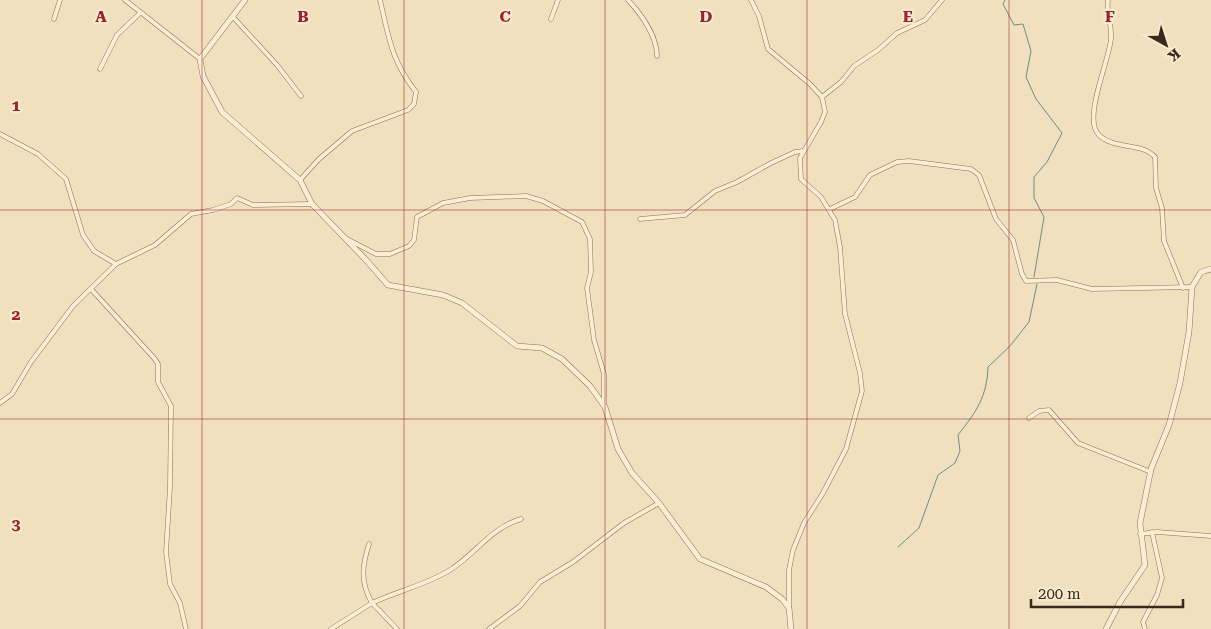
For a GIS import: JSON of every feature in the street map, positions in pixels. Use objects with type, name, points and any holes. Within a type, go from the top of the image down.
[{"type":"street","points":[[54,19],[60,0]]},
{"type":"street","points":[[125,0],[184,44],[200,59],[203,76],[222,112],[300,180],[312,204],[388,285],[443,295],[462,303],[517,346],[542,348],[562,359],[590,386],[604,407],[618,449],[632,473],[659,503],[700,559],[766,587],[782,599],[789,608]]},
{"type":"street","points":[[200,59],[245,0]]},
{"type":"street","points":[[300,180],[319,159],[352,131],[408,110],[414,104],[416,92],[402,75],[394,59],[380,0]]},
{"type":"street","points":[[551,19],[558,0]]},
{"type":"street","points":[[628,0],[638,11],[657,46],[657,56]]},
{"type":"street","points":[[751,0],[760,16],[768,49],[810,84],[822,98],[825,112],[804,151],[800,164],[801,179],[821,197],[830,209],[839,235],[845,314],[860,373],[862,391],[846,449],[824,493],[804,524],[793,550],[789,570],[791,629]]},
{"type":"street","points":[[822,98],[841,82],[854,66],[878,50],[896,33],[925,20],[942,0]]},
{"type":"street","points":[[1108,0],[1112,38],[1096,94],[1095,130],[1098,135],[1108,141],[1146,151],[1155,157],[1156,188],[1162,208],[1164,241],[1183,288]]},
{"type":"street","points":[[100,69],[117,35],[140,13]]},
{"type":"street","points":[[233,17],[277,65],[301,96]]},
{"type":"street","points":[[0,134],[38,154],[66,179],[83,235],[94,251],[116,264]]},
{"type":"street","points":[[640,219],[685,215],[715,191],[737,182],[770,163],[795,152],[804,151]]},
{"type":"street","points":[[830,209],[855,198],[870,176],[897,162],[910,161],[971,169],[979,175],[996,219],[1012,240],[1022,274],[1026,280],[1057,280],[1092,289],[1183,288],[1192,286]]},
{"type":"street","points":[[345,238],[376,254],[390,254],[408,246],[414,240],[417,218],[434,206],[470,198],[526,196],[543,201],[582,222],[590,239],[591,272],[586,288],[594,340],[604,374],[604,407]]},
{"type":"street","points":[[0,403],[12,394],[31,362],[73,306],[116,264],[154,245],[191,214],[213,210],[230,204],[237,198],[253,205],[312,204]]},
{"type":"street","points":[[1106,629],[1120,602],[1145,565],[1140,523],[1151,472],[1169,425],[1180,383],[1189,332],[1192,286],[1201,272],[1211,269]]},
{"type":"street","points":[[91,289],[154,358],[158,364],[158,382],[170,406],[170,487],[166,552],[170,584],[180,603],[186,629]]},
{"type":"street","points":[[1029,418],[1039,411],[1047,409],[1078,442],[1151,472]]},
{"type":"street","points":[[489,629],[520,606],[540,582],[573,562],[619,526],[659,503]]},
{"type":"street","points":[[331,629],[372,603],[443,574],[462,562],[508,522],[521,519]]},
{"type":"street","points":[[1140,534],[1152,532],[1211,536]]},
{"type":"street","points":[[1145,629],[1143,622],[1157,595],[1162,578],[1152,532]]},
{"type":"street","points":[[370,544],[362,575],[367,594],[372,603],[397,629]]},
{"type":"waterway","points":[[1005,0],[1003,4],[1014,25],[1023,24],[1031,51],[1026,77],[1036,99],[1062,133],[1047,162],[1034,177],[1034,198],[1044,217],[1034,277]]},
{"type":"waterway","points":[[898,547],[919,528],[938,475],[955,463],[960,451],[958,435],[983,396],[988,367],[1010,346],[1029,322],[1037,284]]}]
